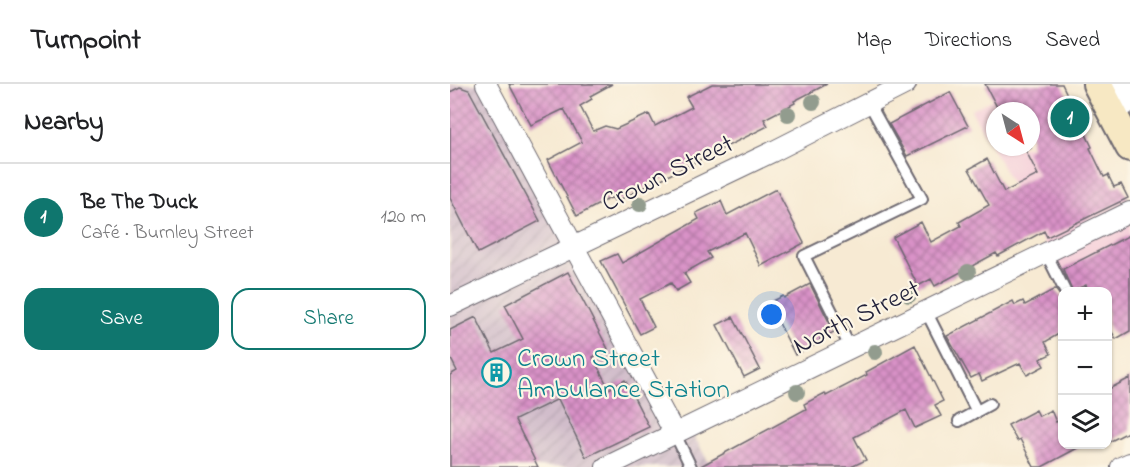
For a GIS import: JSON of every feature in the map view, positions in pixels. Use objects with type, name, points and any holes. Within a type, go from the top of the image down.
[{"type":"main road","points":[[1111,99],[1130,147]]},
{"type":"street","points":[[486,84],[675,434]]},
{"type":"street","name":"Crown Street","points":[[450,306],[906,84]]},
{"type":"street","points":[[1111,99],[1130,85]]},
{"type":"street","name":"North Street","points":[[606,467],[1130,212]]},
{"type":"street","points":[[1121,467],[1130,463]]},
{"type":"lane","points":[[851,349],[804,256],[922,199],[869,103]]},
{"type":"lane","points":[[1046,253],[1063,287]]},
{"type":"lane","points":[[926,311],[977,412]]},
{"type":"lane","points":[[959,421],[990,405]]},
{"type":"lane","points":[[675,434],[691,467]]},
{"type":"shaded area","points":[[450,84],[486,84],[674,434],[689,427],[711,467],[450,467]]},
{"type":"shaded area","points":[[1062,84],[1130,218],[1130,319],[1112,329],[1112,287],[1069,287],[996,156],[1040,156],[1040,102],[987,102]]},
{"type":"shaded area","points":[[986,102],[986,137],[971,110]]},
{"type":"building","points":[[509,84],[612,84],[590,96],[592,99],[580,106],[593,131],[605,126],[616,129],[649,114],[655,126],[692,107],[686,97],[712,84],[827,84],[764,119],[768,126],[615,202],[612,197],[577,216],[548,160],[582,142],[564,109],[531,125]]},
{"type":"building","points":[[985,84],[1062,84],[1104,177],[1108,175],[1114,187],[1121,184],[1128,198],[1047,237],[1044,231],[998,256],[996,253],[935,286],[931,279],[918,286],[893,237],[921,222],[931,242],[961,226],[959,222],[989,205],[969,169],[987,159],[1004,192],[1038,175],[1028,156],[1040,156],[1040,102],[994,102]]},
{"type":"building","points":[[460,87],[469,90],[540,221],[478,253],[450,198],[450,92]]},
{"type":"building","points":[[950,92],[968,126],[907,156],[889,124]]},
{"type":"building","points":[[776,189],[804,243],[761,266],[745,233],[707,252],[711,258],[684,273],[690,283],[676,291],[671,283],[640,299],[654,327],[640,334],[601,261],[617,254],[622,263],[699,219],[696,213],[721,201],[727,215]]},
{"type":"building","points":[[1130,235],[1130,331],[1116,339],[1112,332],[1112,287],[1087,287],[1086,285],[1070,287],[1063,269]]},
{"type":"building","points":[[568,272],[608,349],[593,357],[609,389],[625,380],[649,427],[586,457],[558,399],[515,420],[538,467],[450,467],[450,375],[457,371],[450,357],[450,330],[476,317],[494,353],[523,339],[505,305]]},
{"type":"building","points":[[810,284],[834,332],[820,339],[821,342],[795,355],[769,303]]},
{"type":"building","points":[[1055,289],[1058,293],[1058,334],[1045,342],[1051,354],[1040,359],[1044,366],[1027,375],[1020,363],[982,381],[979,374],[971,378],[947,336],[1013,301],[1015,305],[1023,301],[1025,305]]},
{"type":"building","points":[[733,317],[760,369],[744,377],[717,325]]},
{"type":"building","points":[[915,345],[943,401],[935,405],[941,416],[915,428],[906,410],[854,437],[866,460],[851,467],[699,467],[806,409],[804,404],[825,393],[826,396],[867,375],[866,372]]},
{"type":"building","points":[[1130,378],[1130,431],[1112,440],[1112,395],[1112,387]]},
{"type":"building","points":[[1036,410],[1039,416],[1051,410],[1056,422],[1058,421],[1058,449],[1076,449],[1042,467],[1034,467],[1020,439],[1017,441],[1008,425]]},
{"type":"place","name":"Be The Duck","points":[[1070,118]]},
{"type":"place","name":"Crown Street Ambulance Station","points":[[496,373]]}]
